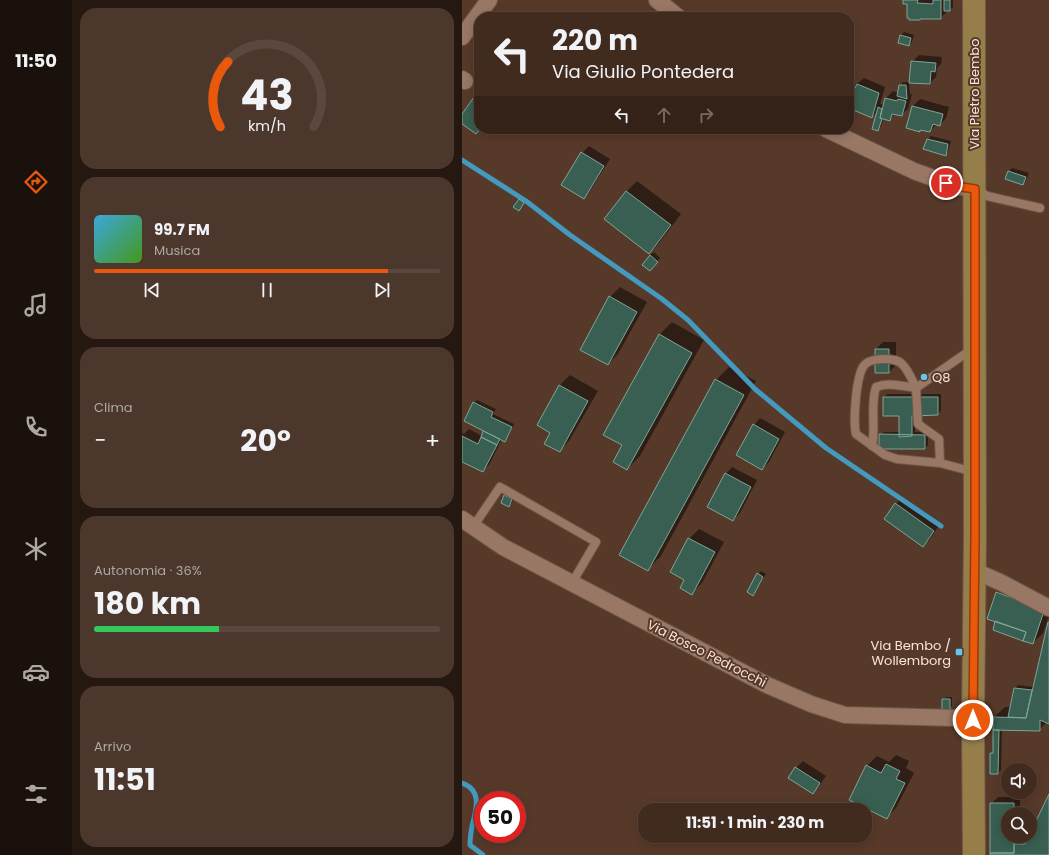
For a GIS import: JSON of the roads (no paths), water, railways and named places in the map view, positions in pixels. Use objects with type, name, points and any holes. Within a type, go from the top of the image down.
[{"type":"main road","name":"Via Pietro Bembo","points":[[974,0],[974,855]]},
{"type":"street","points":[[480,12],[489,0]]},
{"type":"street","points":[[657,0],[672,12]]},
{"type":"street","points":[[462,38],[474,21]]},
{"type":"street","points":[[836,134],[914,171],[955,186],[975,189]]},
{"type":"street","name":"Via Bosco Pedrocchi","points":[[467,523],[503,547],[767,685],[811,704],[845,715],[956,718],[973,720]]},
{"type":"street","points":[[974,574],[984,575],[1000,582],[1049,608]]},
{"type":"lane","points":[[975,189],[987,196],[1040,208]]},
{"type":"lane","points":[[872,446],[874,436],[874,394],[876,387],[895,384],[916,388],[975,348]]},
{"type":"lane","points":[[940,464],[939,439],[918,424],[916,388],[909,373],[902,363],[893,360],[872,360],[863,365],[859,377],[854,425],[856,434],[885,455],[896,459],[940,464],[974,472]]},
{"type":"lane","points":[[467,523],[500,487],[596,542],[572,583]]},
{"type":"waterway","points":[[462,160],[526,201],[570,235],[662,299],[688,320],[755,389],[826,448],[941,526]]},
{"type":"waterway","points":[[462,783],[469,786],[473,790],[476,801],[470,845],[483,855]]},
{"type":"place","name":"Q8","points":[[924,377]]},
{"type":"place","name":"Via Bembo / Wollemborg","points":[[959,652]]}]
